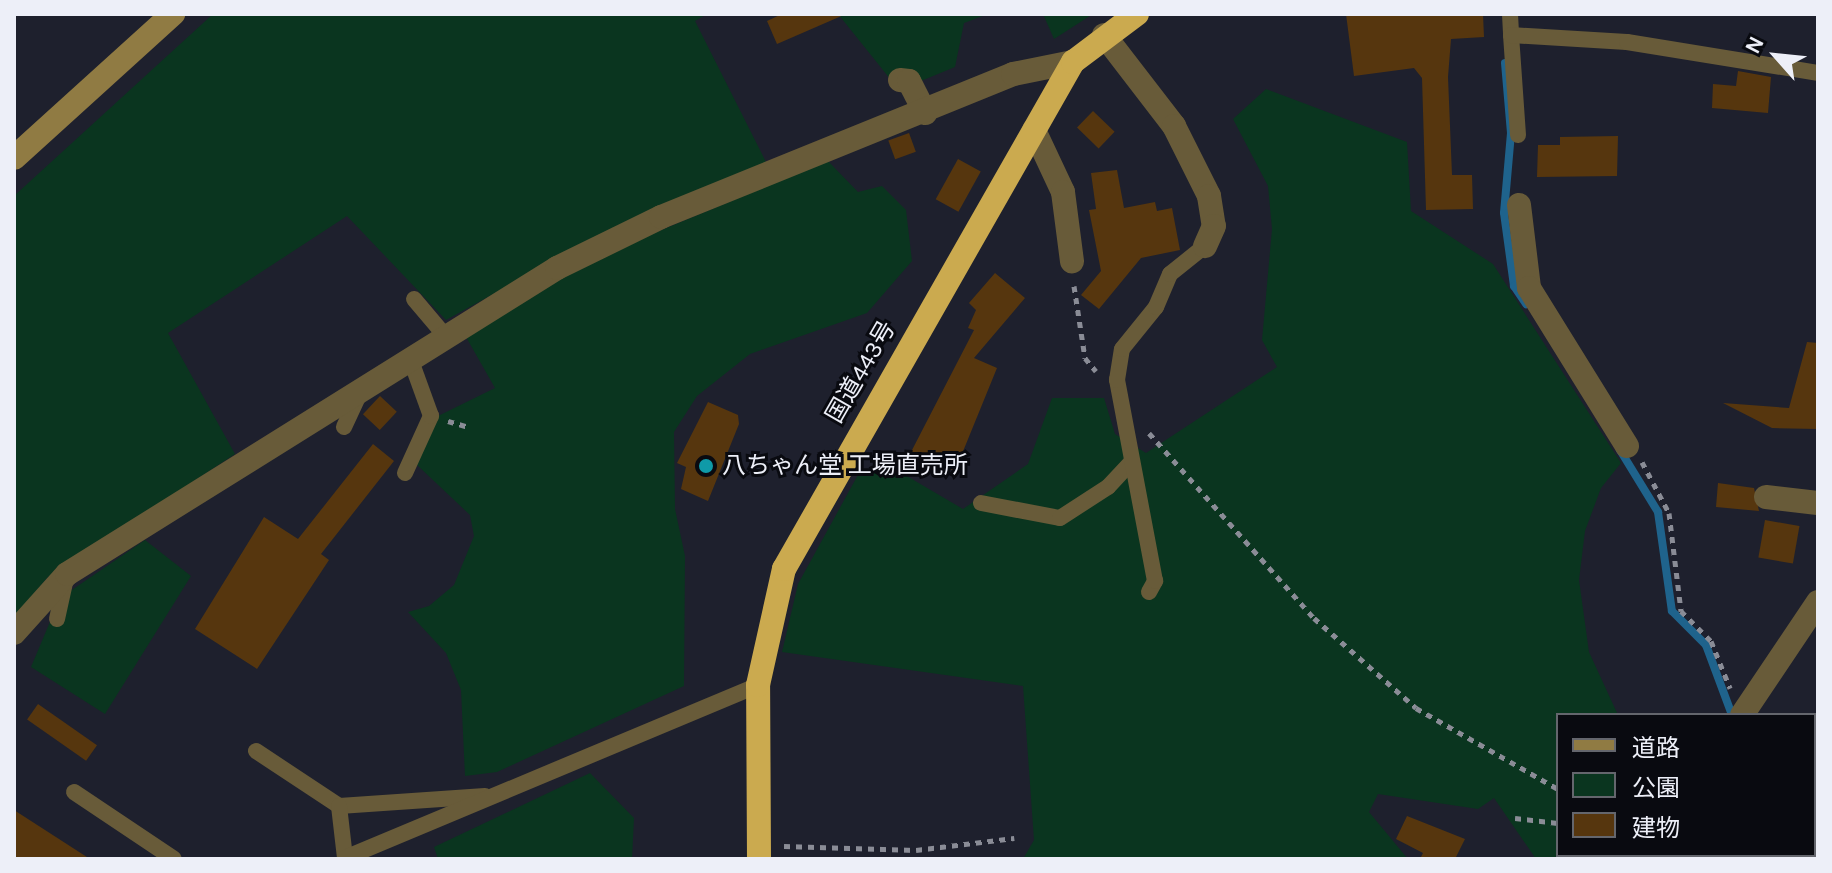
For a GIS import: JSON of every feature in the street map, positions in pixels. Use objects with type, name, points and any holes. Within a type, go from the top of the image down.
[{"type":"highway","name":"国道443号","points":[[759,851],[758,685],[772,601],[800,536],[1073,62],[1104,35],[1137,14]]},
{"type":"street","points":[[14,158],[173,14]]},
{"type":"street","points":[[1104,35],[1174,126],[1209,196],[1214,226],[1205,246]]},
{"type":"street","points":[[14,633],[67,574],[364,384],[447,338],[557,268],[661,217],[925,113],[1013,74],[1073,62]]},
{"type":"street","points":[[900,80],[909,81],[925,113]]},
{"type":"street","points":[[1034,130],[1063,192],[1072,261]]},
{"type":"street","points":[[1519,205],[1529,288],[1627,446]]},
{"type":"street","points":[[1766,497],[1818,503]]},
{"type":"street","points":[[1738,708],[1818,602]]},
{"type":"lane","points":[[1510,14],[1518,135]]},
{"type":"lane","points":[[1511,35],[1627,42],[1818,73]]},
{"type":"lane","points":[[1149,592],[1155,581],[1130,463],[1122,401],[1122,349],[1156,307],[1170,274],[1205,246]]},
{"type":"lane","points":[[414,299],[447,338]]},
{"type":"lane","points":[[405,473],[431,416],[410,358]]},
{"type":"lane","points":[[344,427],[364,384]]},
{"type":"lane","points":[[981,503],[1060,518],[1108,487],[1130,463]]},
{"type":"lane","points":[[57,619],[67,574]]},
{"type":"lane","points":[[339,806],[343,858],[485,796],[758,685]]},
{"type":"lane","points":[[256,751],[339,806],[485,796]]},
{"type":"lane","points":[[74,792],[174,859]]},
{"type":"path","points":[[1072,261],[1085,358],[1314,618],[1416,708],[1556,788]]},
{"type":"path","points":[[1627,446],[1650,471],[1669,513],[1681,611],[1711,641],[1738,708]]},
{"type":"path","points":[[1515,818],[1556,823]]},
{"type":"path","points":[[759,851],[903,850],[1014,838]]},
{"type":"green space","points":[[213,14],[707,14],[695,21],[768,166],[602,234],[446,320],[347,216],[168,333],[235,454],[48,577],[14,617],[14,196]]},
{"type":"green space","points":[[838,14],[988,14],[964,23],[955,67],[899,90]]},
{"type":"green space","points":[[1043,14],[1093,14],[1054,39]]},
{"type":"green space","points":[[1266,89],[1407,142],[1411,211],[1493,264],[1621,463],[1601,488],[1585,531],[1579,580],[1589,652],[1617,713],[1556,713],[1556,857],[1672,859],[1536,859],[1494,798],[1478,809],[1378,794],[1369,812],[1408,859],[1023,859],[1034,840],[1023,686],[782,652],[798,584],[859,473],[888,465],[963,509],[1028,464],[1052,398],[1104,398],[1115,434],[1146,453],[1277,367],[1262,340],[1272,229],[1268,186],[1233,119]]},
{"type":"green space","points":[[828,161],[858,192],[882,186],[906,210],[912,261],[867,313],[750,354],[697,396],[674,432],[675,509],[685,556],[684,686],[497,772],[465,776],[461,690],[446,653],[408,612],[429,606],[454,585],[474,536],[470,515],[416,464],[436,417],[495,388],[466,337],[589,260]]},
{"type":"green space","points":[[145,540],[191,576],[105,714],[31,667],[60,598]]},
{"type":"green space","points":[[590,773],[634,818],[632,859],[438,859],[434,847]]},
{"type":"building","points":[[782,14],[846,14],[777,44],[767,21]]},
{"type":"building","points":[[1346,14],[1483,14],[1484,37],[1451,39],[1448,77],[1452,175],[1472,175],[1473,209],[1426,210],[1422,78],[1414,68],[1354,76]]},
{"type":"building","points":[[1738,71],[1771,77],[1768,113],[1712,108],[1713,84],[1736,86]]},
{"type":"building","points":[[1093,111],[1115,132],[1099,148],[1077,128]]},
{"type":"building","points":[[909,133],[916,152],[895,159],[888,141]]},
{"type":"building","points":[[1618,136],[1617,176],[1537,177],[1538,145],[1560,145],[1560,137]]},
{"type":"building","points":[[958,159],[981,172],[958,212],[936,199]]},
{"type":"building","points":[[1117,170],[1124,208],[1155,202],[1157,211],[1172,208],[1180,250],[1141,258],[1099,309],[1081,295],[1101,271],[1089,210],[1096,209],[1091,173]]},
{"type":"building","points":[[995,273],[1025,298],[974,358],[997,368],[955,471],[911,452],[974,330],[968,328],[976,310],[969,303]]},
{"type":"building","points":[[1807,342],[1818,343],[1818,429],[1772,428],[1723,403],[1789,408]]},
{"type":"building","points":[[380,396],[397,412],[380,430],[363,414]]},
{"type":"building","name":"八ちゃん堂 工場直売所","points":[[708,402],[738,415],[739,424],[708,501],[681,489],[686,467],[677,463]]},
{"type":"building","points":[[373,444],[394,461],[321,554],[329,560],[257,669],[195,629],[264,517],[298,539]]},
{"type":"building","points":[[1718,483],[1754,488],[1759,511],[1716,507]]},
{"type":"building","points":[[1765,520],[1799,526],[1793,564],[1758,557]]},
{"type":"building","points":[[38,704],[97,745],[86,761],[27,720]]},
{"type":"building","points":[[14,810],[90,859],[14,859]]},
{"type":"building","points":[[1407,816],[1465,839],[1455,859],[1420,859],[1423,853],[1396,839]]},
{"type":"waterway","points":[[1505,63],[1511,133],[1504,213],[1514,286],[1526,304]]},
{"type":"waterway","points":[[1620,450],[1658,512],[1672,611],[1706,645],[1731,713]]},
{"type":"place","name":"八ちゃん堂 工場直売所","points":[[706,466]]}]
